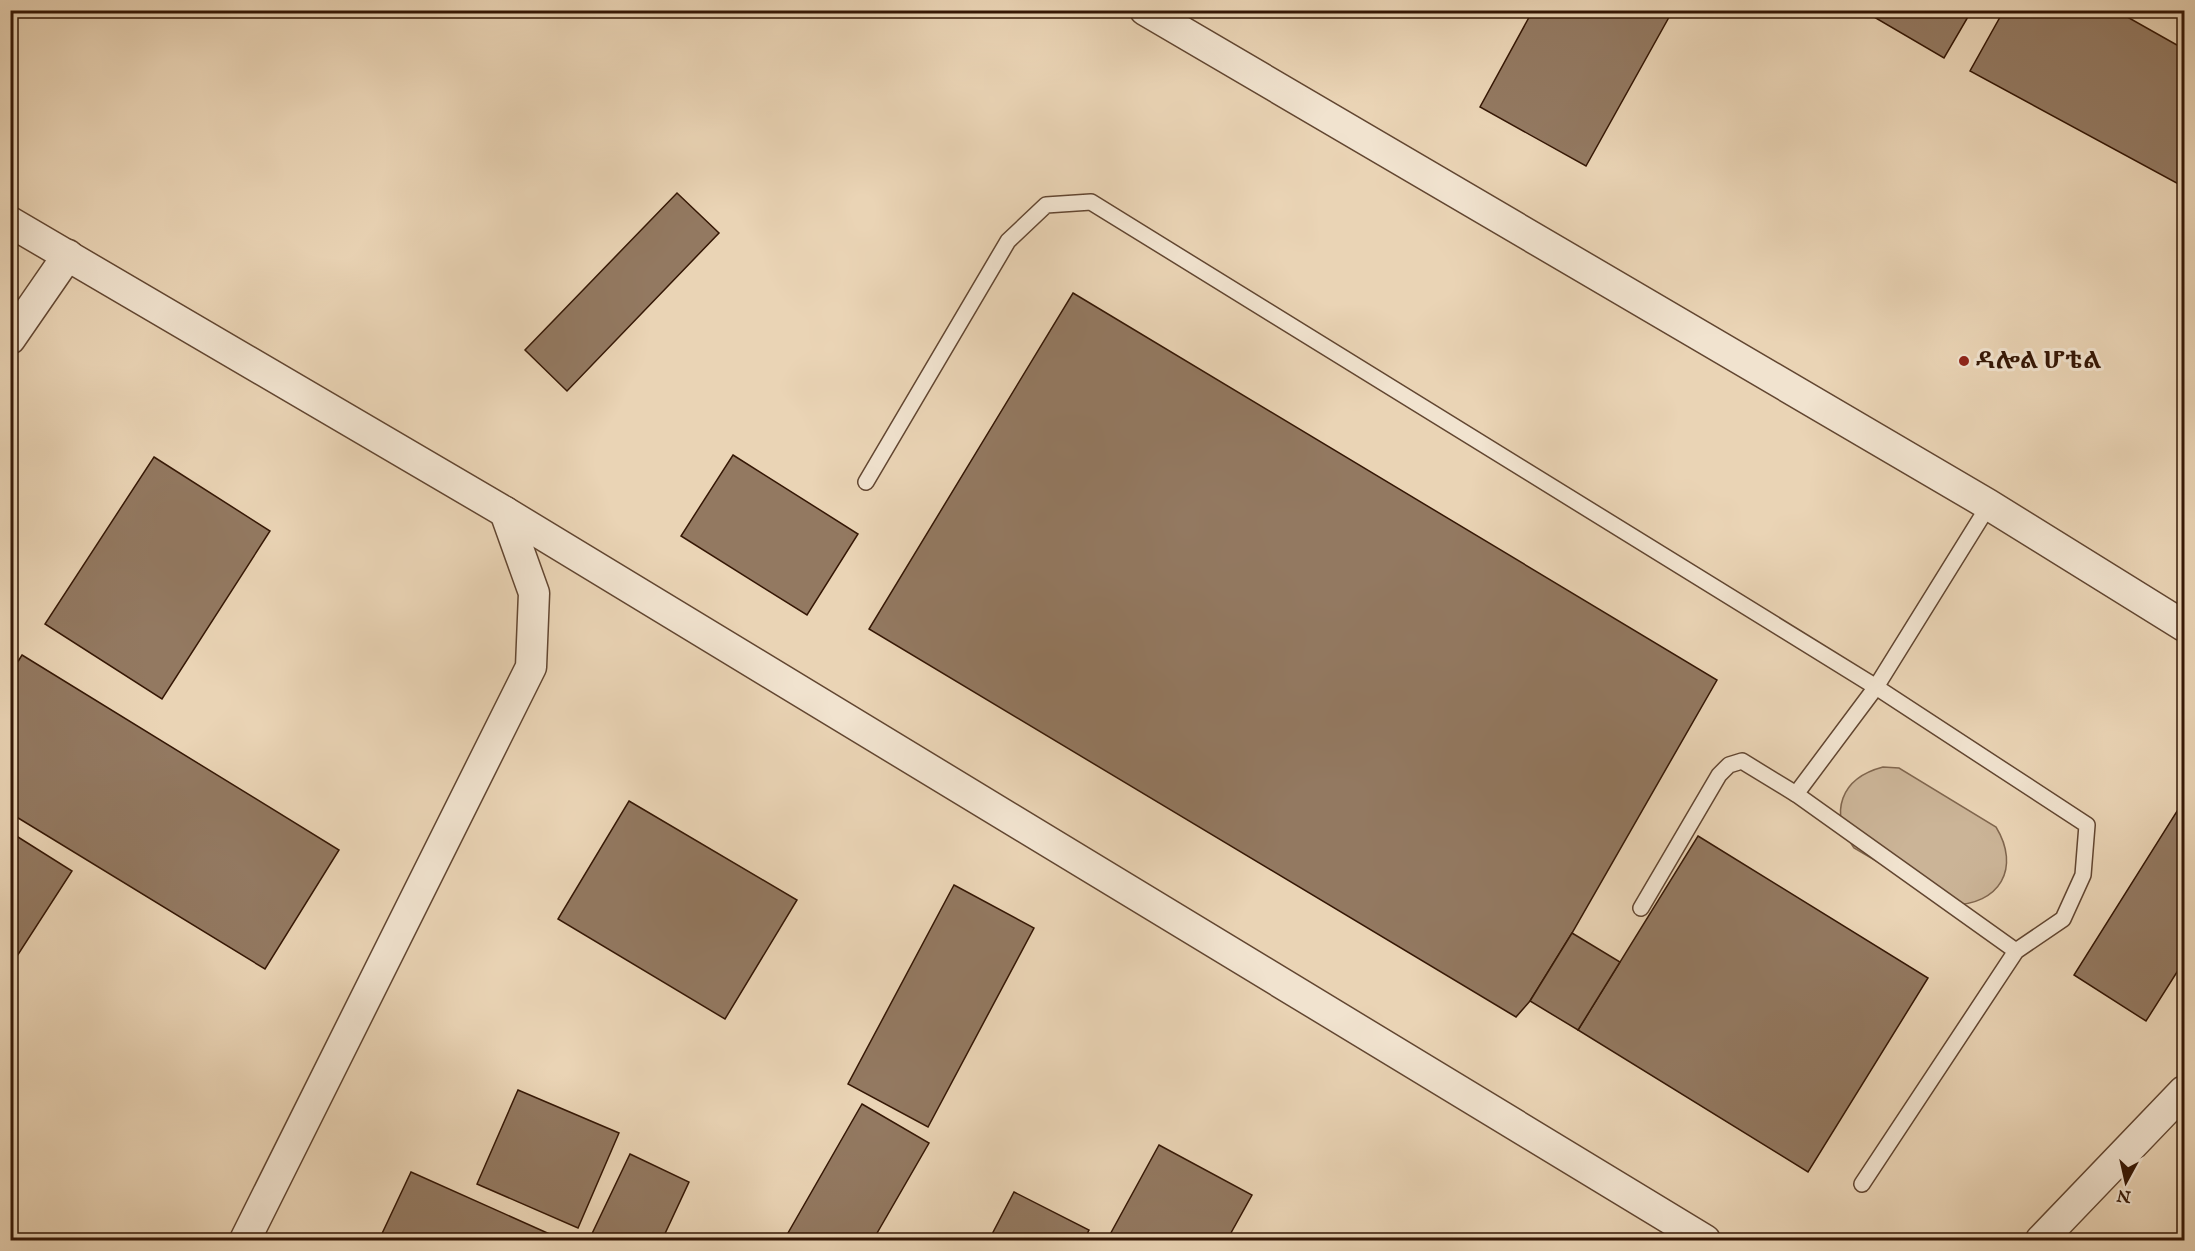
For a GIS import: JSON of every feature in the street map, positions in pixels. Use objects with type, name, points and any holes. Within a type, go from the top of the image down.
[{"type":"street","points":[[1145,10],[1989,505],[2184,626]]},
{"type":"street","points":[[10,222],[505,512],[1705,1240]]},
{"type":"street","points":[[10,339],[68,255]]},
{"type":"street","points":[[245,1240],[531,667],[534,593],[505,512]]},
{"type":"street","points":[[2041,1240],[2184,1090]]},
{"type":"lane","points":[[866,482],[1008,241],[1046,206],[1090,202],[1876,687],[2087,825],[2083,875],[2063,919],[2016,951],[1862,1184]]},
{"type":"lane","points":[[1796,794],[1876,687],[1989,505]]},
{"type":"lane","points":[[1641,908],[1719,775],[1729,765],[1742,761],[1796,794],[2016,951]]},
{"type":"shaded area","points":[[1883,767],[1899,768],[1996,827],[2003,842],[2006,870],[1993,891],[1982,899],[1951,905],[1854,848],[1846,835],[1842,822],[1843,798],[1857,779]]},
{"type":"building","points":[[1533,10],[1673,10],[1586,166],[1480,107]]},
{"type":"building","points":[[1862,10],[1972,10],[1944,58]]},
{"type":"building","points":[[2004,10],[2115,10],[2184,49],[2184,187],[1970,71]]},
{"type":"building","points":[[677,193],[719,233],[567,391],[525,350]]},
{"type":"building","points":[[1073,293],[1717,680],[1572,933],[1530,1001],[1516,1017],[869,629]]},
{"type":"building","points":[[733,455],[858,534],[807,615],[681,536]]},
{"type":"building","points":[[154,457],[270,531],[162,699],[45,624]]},
{"type":"building","points":[[22,655],[339,850],[265,969],[10,813],[10,674]]},
{"type":"building","points":[[2184,800],[2184,961],[2146,1021],[2074,975]]},
{"type":"building","points":[[629,801],[797,900],[725,1019],[558,919]]},
{"type":"building","points":[[10,832],[72,871],[10,967]]},
{"type":"building","points":[[1698,836],[1928,978],[1808,1172],[1578,1030]]},
{"type":"building","points":[[954,885],[1034,928],[928,1127],[848,1084]]},
{"type":"building","points":[[1572,933],[1620,962],[1578,1030],[1530,1001]]},
{"type":"building","points":[[518,1090],[619,1133],[578,1228],[477,1184]]},
{"type":"building","points":[[862,1104],[929,1143],[873,1240],[784,1240]]},
{"type":"building","points":[[1159,1145],[1252,1195],[1227,1240],[1107,1240]]},
{"type":"building","points":[[630,1154],[689,1182],[662,1240],[589,1240]]},
{"type":"building","points":[[411,1172],[563,1240],[379,1240]]},
{"type":"building","points":[[1014,1192],[1089,1230],[1084,1240],[989,1240]]},
{"type":"place","name":"ዳሎል ሆቴል","points":[[1964,361]]}]
